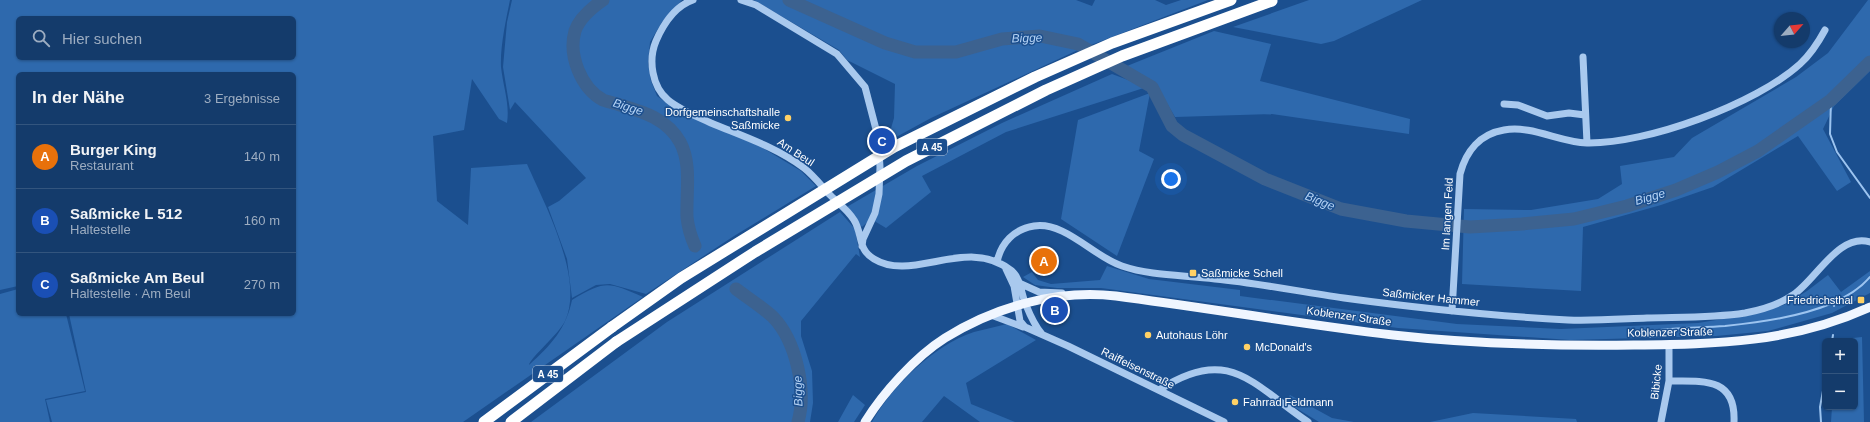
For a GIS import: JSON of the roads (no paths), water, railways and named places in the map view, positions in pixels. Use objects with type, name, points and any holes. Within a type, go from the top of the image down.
[{"type":"highway","name":"A 45","points":[[484,422],[681,278],[894,147],[1035,77],[1105,46],[1231,0]]},
{"type":"highway","name":"A 45","points":[[512,422],[616,342],[768,244],[906,161],[1039,94],[1122,56],[1274,0]]},
{"type":"main road","name":"Koblenzer Straße","points":[[865,422],[872,411],[896,382],[919,359],[944,339],[991,315],[1021,305],[1072,294],[1099,294],[1124,297],[1394,335],[1483,342],[1557,345],[1669,345],[1732,342],[1770,338],[1826,325],[1870,307]]},
{"type":"street","name":"Am Beul","points":[[693,0],[684,4],[674,13],[664,25],[656,40],[652,63],[656,87],[667,100],[691,114],[763,144],[804,168],[854,220],[863,248]]},
{"type":"street","points":[[741,0],[756,5],[837,54],[865,88],[878,137],[880,167],[879,194],[875,213],[863,239],[863,248],[873,259],[890,266],[905,266],[964,257],[986,258],[997,262],[1011,271],[1019,283],[1021,305],[1020,321],[1025,327]]},
{"type":"street","name":"Im langen Feld","points":[[1452,311],[1460,174],[1464,160],[1475,145],[1485,137],[1504,130],[1519,129],[1587,143],[1610,142],[1664,130],[1741,101],[1764,90],[1794,69],[1809,55],[1825,30]]},
{"type":"street","points":[[1583,57],[1587,143]]},
{"type":"street","points":[[1504,104],[1518,105],[1547,116],[1569,113],[1585,115]]},
{"type":"street","name":"Saßmicker Hammer","points":[[997,262],[999,255],[1008,239],[1021,230],[1035,226],[1050,226],[1068,234],[1121,266],[1150,272],[1217,279],[1345,298],[1452,311],[1570,320],[1697,317],[1746,313],[1783,301],[1795,294],[1840,248],[1855,241],[1869,239]]},
{"type":"street","points":[[1006,268],[1021,305],[1042,334]]},
{"type":"street","points":[[1019,283],[1039,292],[1072,294]]},
{"type":"street","name":"Raiffeisenstraße","points":[[991,315],[1042,334],[1224,422]]},
{"type":"street","name":"Bibicke","points":[[1661,422],[1669,381],[1669,345]]},
{"type":"street","points":[[1159,390],[1174,380],[1191,373],[1210,370],[1227,371],[1244,376],[1260,386],[1288,409],[1308,422]]},
{"type":"street","points":[[1669,381],[1709,382],[1718,384],[1725,390],[1732,400],[1734,422]]},
{"type":"waterway","name":"Bigge","points":[[603,0],[583,18],[575,31],[573,50],[578,70],[588,88],[595,95],[603,100],[638,110],[662,122],[675,134],[684,151],[686,160],[688,179],[687,221],[695,246]]},
{"type":"waterway","name":"Bigge","points":[[789,0],[885,43],[915,52],[956,52],[1002,39],[1040,36],[1078,44],[1152,87],[1172,126],[1183,135],[1265,179],[1341,209],[1406,221],[1470,227],[1574,219],[1627,206],[1676,190],[1718,172],[1758,151],[1831,100],[1870,62]]},
{"type":"waterway","points":[[1831,100],[1830,134],[1837,152],[1870,198]]},
{"type":"waterway","points":[[1834,306],[1833,303],[1858,289],[1870,277]]},
{"type":"waterway","name":"Bigge","points":[[736,289],[773,317],[788,339],[798,366],[800,381],[801,395],[798,422]]},
{"type":"waterway","points":[[1650,337],[1652,331],[1725,326],[1766,321],[1807,312],[1833,303]]},
{"type":"waterway","points":[[1821,422],[1820,407],[1822,396]]},
{"type":"place","name":"Dorfgemeinschaftshalle Saßmicke","points":[[788,118]]},
{"type":"place","name":"Saßmicke Am Beul","points":[[882,141]]},
{"type":"place","name":"Burger King","points":[[1044,261]]},
{"type":"place","name":"Saßmicke Schell","points":[[1193,273]]},
{"type":"place","name":"Friedrichsthal","points":[[1861,300]]},
{"type":"place","name":"Saßmicke L 512","points":[[1055,310]]},
{"type":"place","name":"Autohaus Löhr","points":[[1148,335]]},
{"type":"place","name":"McDonald's","points":[[1247,347]]},
{"type":"place","name":"Fahrrad Feldmann","points":[[1235,402]]}]
